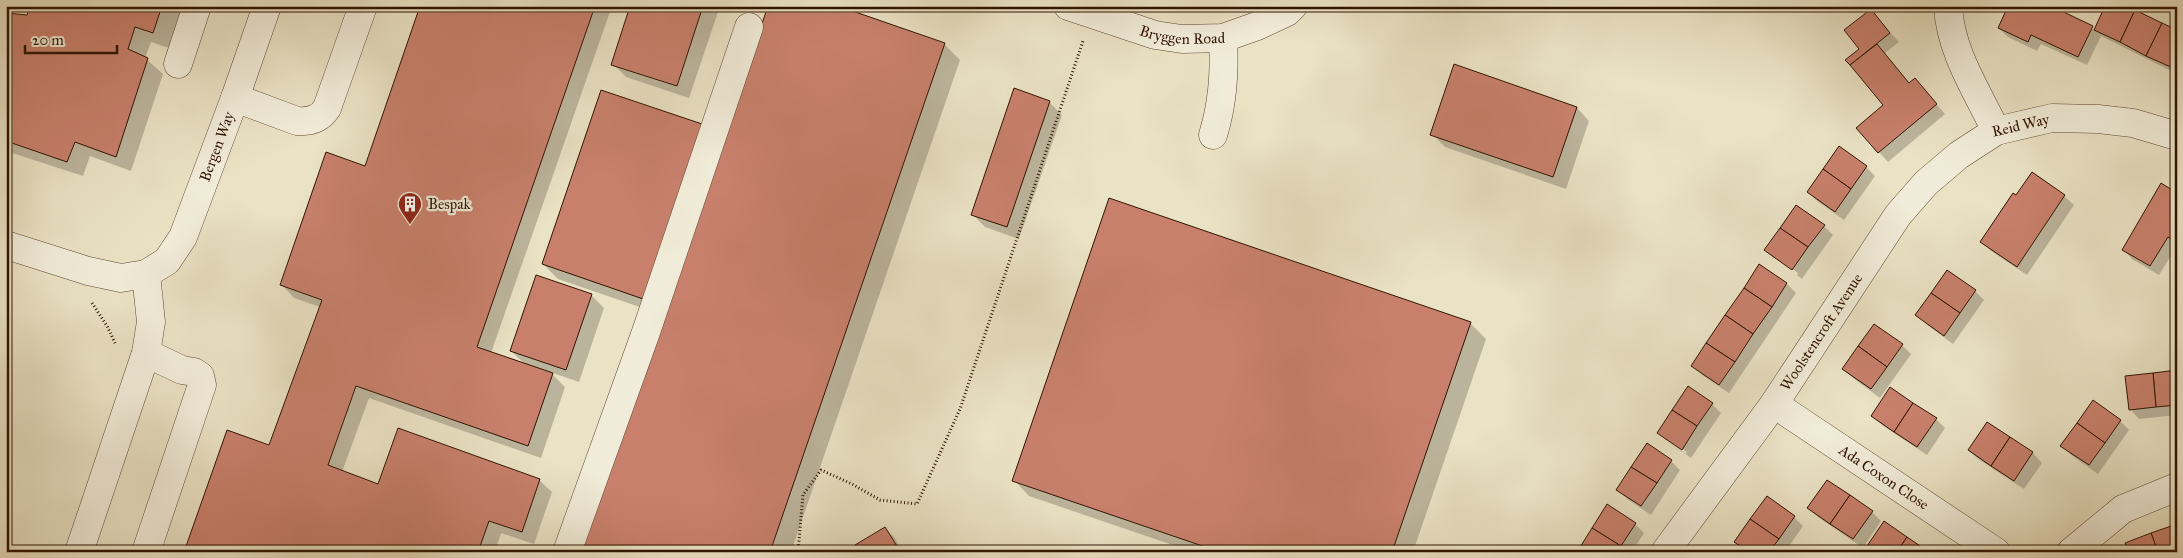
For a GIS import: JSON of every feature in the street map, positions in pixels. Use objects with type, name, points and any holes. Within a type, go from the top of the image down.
[{"type":"street","points":[[178,64],[198,6]]},
{"type":"street","name":"Bergen Way","points":[[6,245],[121,278],[146,274],[167,261],[184,238],[267,6]]},
{"type":"street","points":[[235,98],[298,121],[306,122],[318,118],[327,108],[363,6]]},
{"type":"street","name":"Bryggen Road","points":[[1080,10],[1156,35],[1182,38],[1223,38],[1257,26],[1287,12],[1293,6]]},
{"type":"street","name":"Reid Way","points":[[1948,6],[1949,23],[1957,52],[1996,131],[2052,118],[2098,119],[2133,123],[2177,136]]},
{"type":"street","points":[[567,552],[646,332],[749,27]]},
{"type":"street","points":[[1213,135],[1220,111],[1223,88],[1223,38]]},
{"type":"street","name":"Woolstencroft Avenue","points":[[1665,552],[1774,404],[1898,215],[1926,183],[1959,155],[1996,131]]},
{"type":"street","points":[[80,552],[146,353],[151,322],[146,274]]},
{"type":"street","points":[[146,353],[182,370],[194,372],[200,376],[202,385],[146,552]]},
{"type":"street","name":"Ada Coxon Close","points":[[1774,404],[1996,552]]},
{"type":"street","points":[[2071,552],[2123,509],[2177,486]]},
{"type":"path","points":[[798,552],[803,495],[821,470],[880,500],[917,504],[960,409],[1080,10]]},
{"type":"path","points":[[90,300],[117,346]]},
{"type":"building","points":[[30,6],[162,6],[153,33],[135,27],[128,49],[148,58],[116,157],[75,142],[67,162],[6,141],[6,13],[27,15]]},
{"type":"building","name":"Bespak","points":[[420,6],[595,6],[477,347],[553,373],[528,446],[356,386],[328,465],[378,484],[398,428],[540,479],[522,532],[489,521],[478,552],[184,552],[227,430],[269,445],[322,300],[280,285],[326,152],[365,166]]},
{"type":"building","points":[[630,6],[703,6],[677,86],[611,65]]},
{"type":"building","points":[[768,6],[838,6],[945,43],[770,552],[580,552]]},
{"type":"building","points":[[2008,6],[2051,6],[2093,26],[2078,57],[2031,35],[2028,42],[1998,28]]},
{"type":"building","points":[[2105,6],[2127,6],[2135,10],[2120,42],[2094,30]]},
{"type":"building","points":[[1871,9],[1890,33],[1850,65],[1845,60],[1859,49],[1844,30]]},
{"type":"building","points":[[2135,10],[2162,23],[2146,56],[2120,42]]},
{"type":"building","points":[[2162,23],[2177,30],[2177,61],[2173,68],[2146,56]]},
{"type":"building","points":[[1877,44],[1909,83],[1915,78],[1937,104],[1878,153],[1856,128],[1883,105],[1850,65]]},
{"type":"building","points":[[1454,64],[1577,107],[1553,177],[1430,135]]},
{"type":"building","points":[[1014,88],[1050,101],[1007,227],[971,215]]},
{"type":"building","points":[[601,90],[708,126],[649,301],[542,264]]},
{"type":"building","points":[[1839,146],[1867,166],[1851,189],[1823,169]]},
{"type":"building","points":[[1823,169],[1851,189],[1835,212],[1807,192]]},
{"type":"building","points":[[2032,172],[2065,195],[2017,267],[1980,242],[2013,193],[2016,195]]},
{"type":"building","points":[[2161,183],[2177,193],[2177,242],[2168,237],[2150,266],[2122,250]]},
{"type":"building","points":[[1109,198],[1471,322],[1392,552],[1220,552],[1012,481]]},
{"type":"building","points":[[1796,205],[1825,225],[1808,247],[1780,228]]},
{"type":"building","points":[[1780,228],[1808,247],[1792,270],[1764,250]]},
{"type":"building","points":[[1759,264],[1787,283],[1772,307],[1744,288]]},
{"type":"building","points":[[1947,270],[1976,290],[1960,313],[1931,293]]},
{"type":"building","points":[[536,275],[592,294],[566,370],[510,351]]},
{"type":"building","points":[[1744,288],[1772,307],[1753,334],[1725,315]]},
{"type":"building","points":[[1931,293],[1960,313],[1944,336],[1915,315]]},
{"type":"building","points":[[1725,315],[1753,334],[1735,362],[1706,343]]},
{"type":"building","points":[[1874,324],[1903,344],[1887,367],[1858,346]]},
{"type":"building","points":[[1706,343],[1735,362],[1719,385],[1691,366]]},
{"type":"building","points":[[1858,346],[1887,367],[1871,389],[1842,369]]},
{"type":"building","points":[[2177,370],[2177,405],[2156,407],[2153,373]]},
{"type":"building","points":[[2153,373],[2156,407],[2129,410],[2125,376]]},
{"type":"building","points":[[1688,386],[1713,403],[1697,426],[1672,410]]},
{"type":"building","points":[[1890,387],[1913,403],[1894,432],[1871,416]]},
{"type":"building","points":[[2093,400],[2121,420],[2105,443],[2077,423]]},
{"type":"building","points":[[1913,403],[1937,418],[1917,447],[1894,432]]},
{"type":"building","points":[[1672,410],[1697,426],[1682,450],[1657,433]]},
{"type":"building","points":[[1987,422],[2010,437],[1991,466],[1968,450]]},
{"type":"building","points":[[2077,423],[2105,443],[2089,465],[2060,446]]},
{"type":"building","points":[[2010,437],[2033,452],[2014,481],[1991,466]]},
{"type":"building","points":[[1647,443],[1672,460],[1657,483],[1631,467]]},
{"type":"building","points":[[1631,467],[1657,483],[1641,506],[1616,490]]},
{"type":"building","points":[[1827,480],[1850,495],[1830,524],[1807,508]]},
{"type":"building","points":[[1850,495],[1873,511],[1853,539],[1830,524]]},
{"type":"building","points":[[1767,496],[1795,516],[1779,539],[1750,519]]},
{"type":"building","points":[[1607,504],[1636,523],[1621,546],[1592,528]]},
{"type":"building","points":[[1750,519],[1779,539],[1769,552],[1749,552],[1734,542]]},
{"type":"building","points":[[1884,521],[1907,537],[1897,552],[1869,552],[1865,549]]},
{"type":"building","points":[[2177,524],[2177,552],[2158,552],[2151,533]]},
{"type":"building","points":[[885,527],[900,551],[859,552],[855,545]]},
{"type":"building","points":[[1592,528],[1621,546],[1618,552],[1577,552]]},
{"type":"building","points":[[2151,533],[2158,552],[2128,552],[2125,543]]},
{"type":"building","points":[[1907,537],[1929,552],[1897,552]]},
{"type":"place","name":"Bespak","points":[[410,225]]}]
